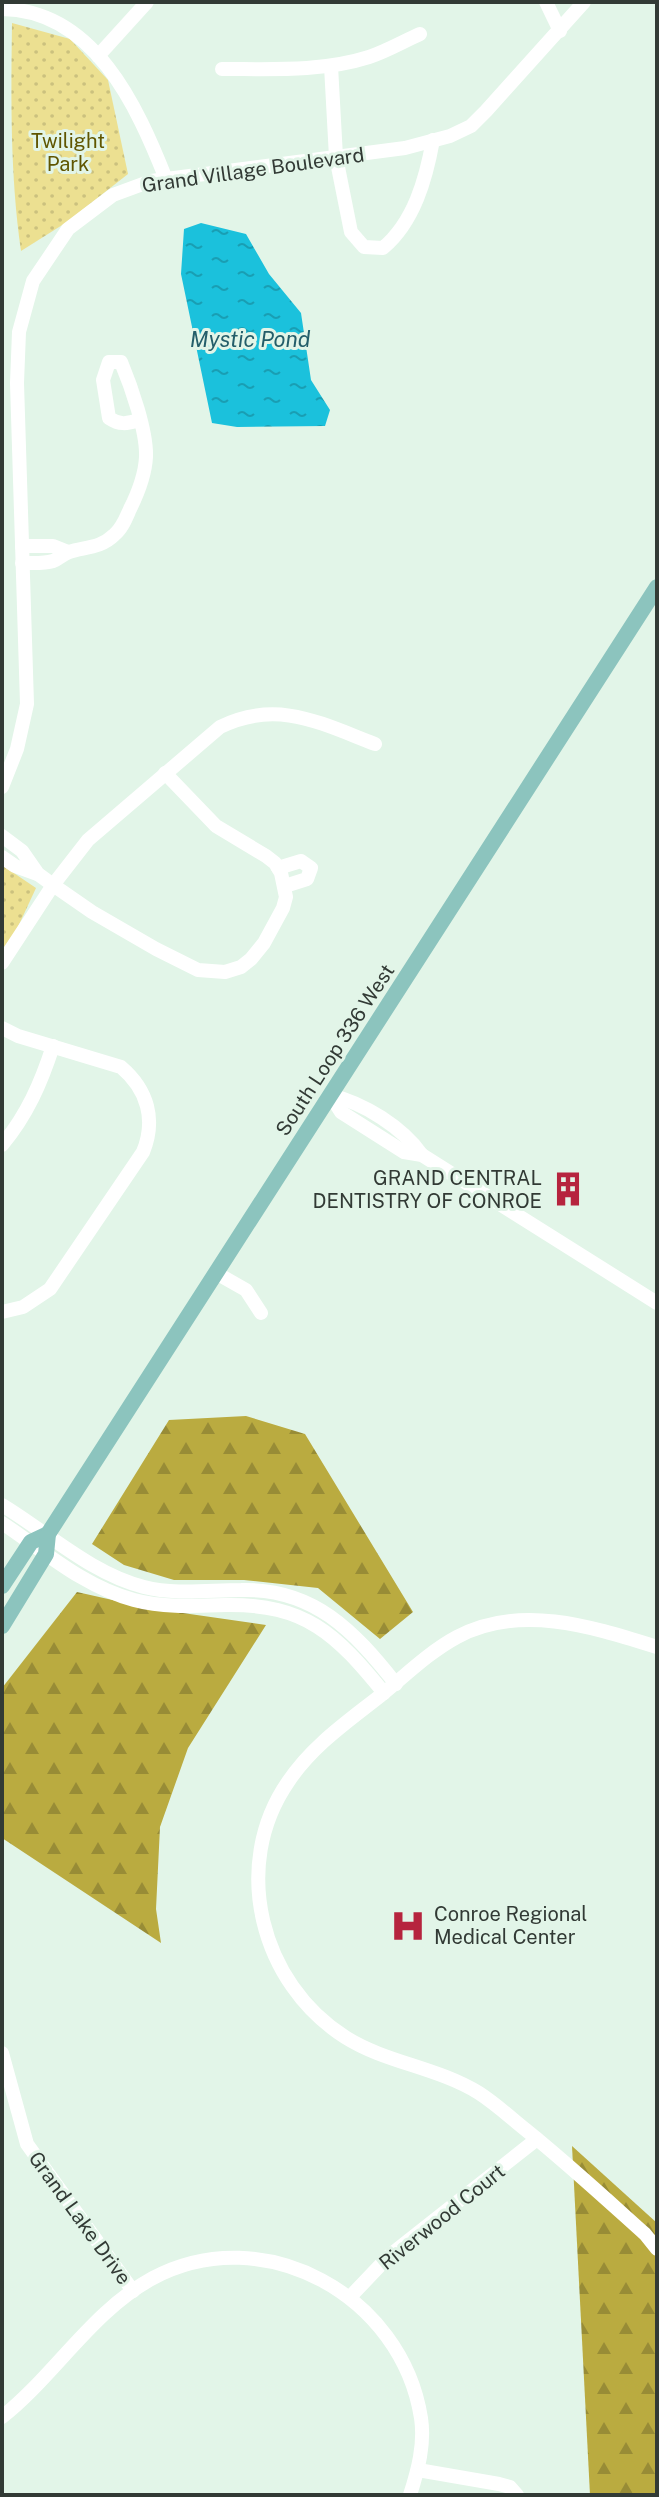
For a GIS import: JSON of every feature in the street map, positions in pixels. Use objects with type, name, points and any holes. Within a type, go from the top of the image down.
[{"type":"main road","name":"South Loop 336 West","points":[[2,1626],[46,1554],[48,1534],[657,587]]},
{"type":"main road","points":[[2,1586],[31,1542],[48,1534]]},
{"type":"street","points":[[98,56],[147,2]]},
{"type":"street","points":[[546,2],[560,31]]},
{"type":"street","name":"Grand Village Boulevard","points":[[2,787],[17,749],[27,704],[17,383],[19,332],[33,281],[68,229],[113,195],[151,181],[405,148],[450,136],[471,126],[584,2]]},
{"type":"street","points":[[2,9],[20,9],[59,23],[98,56],[132,102],[166,179]]},
{"type":"street","points":[[222,69],[331,66],[369,57],[420,34]]},
{"type":"street","points":[[331,66],[336,157],[351,232],[364,247],[383,248],[398,235],[426,179],[433,140]]},
{"type":"street","points":[[22,563],[52,561],[68,552],[86,550],[108,541],[117,533],[141,486],[146,456],[139,420]]},
{"type":"street","points":[[22,546],[53,546],[68,552]]},
{"type":"street","points":[[2,963],[53,885],[88,840],[220,727],[238,718],[260,714],[297,715],[375,744]]},
{"type":"street","points":[[2,857],[15,866],[38,874],[92,912],[198,970],[225,972],[241,967],[251,959],[283,908],[285,886],[278,868],[266,856],[216,826],[165,773]]},
{"type":"street","points":[[2,836],[22,851],[38,874]]},
{"type":"street","points":[[278,868],[301,861],[311,868],[307,879],[285,886]]},
{"type":"street","points":[[2,1028],[18,1036],[110,1063],[130,1075],[149,1107],[150,1136],[133,1169],[50,1289],[23,1307],[2,1312]]},
{"type":"street","points":[[2,1145],[28,1109],[53,1046]]},
{"type":"street","points":[[330,1095],[341,1112],[404,1152],[422,1155],[657,1303]]},
{"type":"street","points":[[216,1273],[246,1290],[261,1313]]},
{"type":"street","points":[[2,1505],[114,1576],[144,1587],[272,1592],[305,1602],[351,1632],[390,1688]]},
{"type":"street","points":[[2,1523],[46,1554],[115,1594],[169,1606],[252,1605],[299,1616],[342,1644],[390,1688]]},
{"type":"street","points":[[169,1606],[170,1590]]},
{"type":"street","points":[[657,1647],[565,1622],[521,1620],[499,1623],[458,1636],[321,1743],[300,1764],[272,1811],[259,1860],[258,1887],[269,1943],[287,1979],[305,2003],[325,2022],[364,2047],[461,2083],[503,2110],[645,2234],[657,2249]]},
{"type":"street","name":"Grand Lake Drive","points":[[2,2053],[27,2144],[133,2291]]},
{"type":"street","name":"Riverwood Court","points":[[350,2297],[389,2256],[537,2139]]},
{"type":"street","points":[[2,2417],[43,2380],[113,2306],[133,2291],[178,2268],[225,2259],[249,2259],[303,2271],[334,2286],[350,2297],[384,2331],[411,2382],[421,2419],[418,2470],[410,2495]]},
{"type":"street","points":[[418,2470],[499,2484],[510,2487],[517,2495]]},
{"type":"green space","name":"Twilight Park","points":[[12,23],[70,39],[108,80],[128,174],[67,222],[21,251],[13,166]]},
{"type":"green space","points":[[2,865],[36,888],[17,929],[2,950]]},
{"type":"green space","points":[[246,1416],[305,1434],[413,1612],[380,1639],[318,1588],[244,1580],[174,1580],[124,1565],[92,1544],[169,1420]]},
{"type":"green space","points":[[77,1592],[148,1608],[266,1625],[188,1748],[160,1827],[156,1909],[161,1943],[2,1838],[2,1688]]},
{"type":"green space","points":[[572,2146],[657,2223],[657,2495],[590,2495]]},
{"type":"water","name":"Mystic Pond","points":[[201,223],[246,234],[269,274],[301,313],[311,380],[330,410],[325,426],[237,427],[212,423],[181,274],[184,229]]},
{"type":"place","name":"GRAND CENTRAL DENTISTRY OF CONROE","points":[[568,1189]]},
{"type":"place","name":"Conroe Regional Medical Center","points":[[408,1926]]}]
